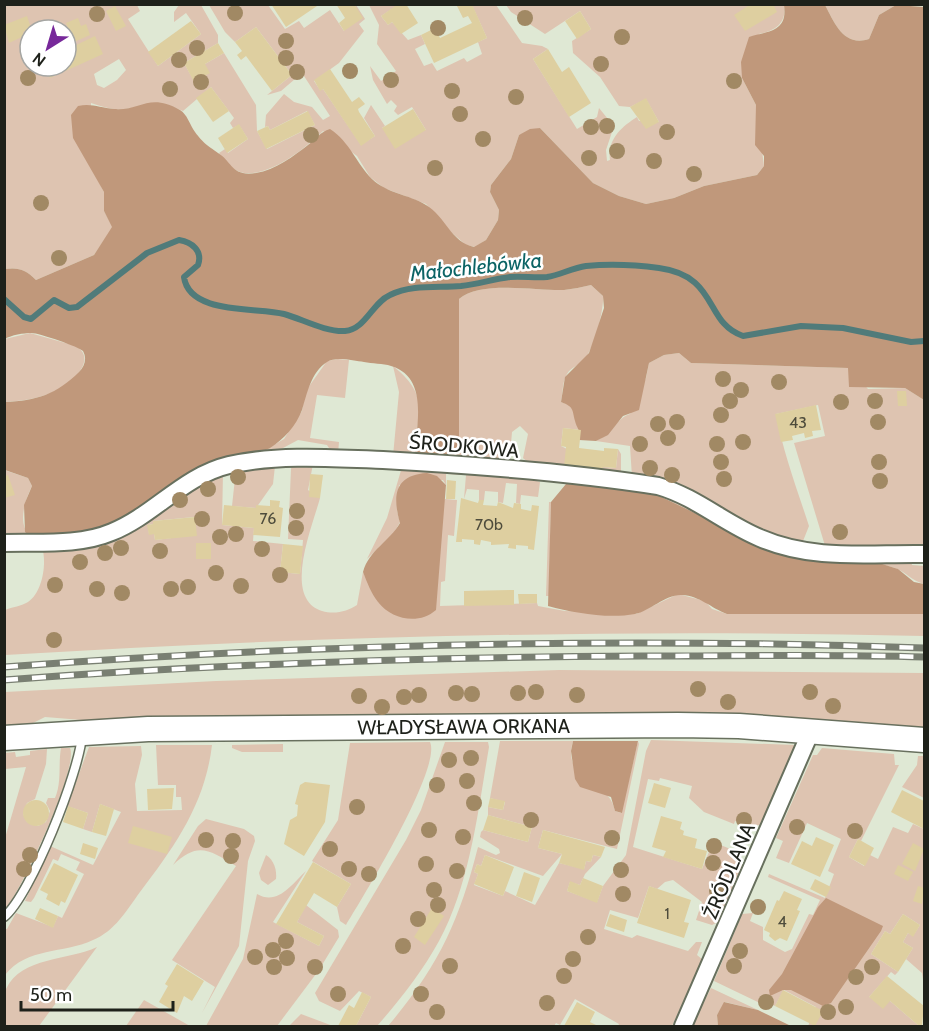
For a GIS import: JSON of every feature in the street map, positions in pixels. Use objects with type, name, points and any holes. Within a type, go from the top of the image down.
[{"type":"street","name":"ŚRODKOWA","points":[[4,543],[72,542],[114,532],[190,482],[231,465],[282,460],[345,459],[432,463],[658,486],[688,497],[746,532],[782,547],[820,554],[924,554]]},
{"type":"street","name":"WŁADYSŁAWA ORKANA","points":[[4,738],[83,732],[647,724],[739,726],[924,740]]},
{"type":"street","name":"ŹRÓDLANA","points":[[682,1026],[811,731]]},
{"type":"lane","points":[[4,917],[18,902],[40,857],[78,764],[83,732]]},
{"type":"shaded area","points":[[5,5],[137,5],[140,11],[128,19],[158,66],[201,34],[186,13],[174,22],[174,12],[179,5],[201,5],[218,35],[218,43],[184,63],[194,81],[205,64],[224,53],[256,105],[257,131],[267,149],[315,125],[307,111],[270,130],[268,126],[265,127],[266,115],[284,94],[294,102],[312,107],[323,120],[330,116],[302,73],[281,91],[267,95],[292,75],[256,27],[235,42],[225,32],[209,5],[268,5],[285,29],[299,21],[304,28],[330,10],[344,31],[356,5],[365,19],[359,24],[364,31],[339,63],[314,81],[320,90],[323,89],[361,145],[375,136],[364,118],[371,105],[385,126],[382,128],[426,130],[412,107],[398,115],[394,111],[397,106],[391,100],[387,104],[373,80],[370,66],[381,81],[396,71],[377,44],[379,25],[369,5],[398,5],[381,16],[388,25],[392,22],[408,40],[421,35],[425,44],[415,49],[424,66],[432,63],[437,71],[464,58],[467,62],[482,54],[478,42],[487,38],[472,5],[496,5],[522,43],[548,49],[533,59],[577,129],[597,117],[599,108],[612,124],[613,129],[606,150],[607,161],[610,160],[611,146],[616,135],[631,121],[637,117],[639,121],[659,122],[646,99],[630,107],[619,106],[600,77],[573,53],[572,41],[591,29],[580,11],[545,34],[511,12],[506,5],[784,5],[784,17],[779,25],[759,34],[742,78],[756,105],[764,166],[757,175],[704,186],[674,198],[646,204],[619,196],[593,183],[540,128],[519,135],[511,159],[491,185],[490,192],[499,210],[498,220],[486,240],[475,247],[466,245],[451,232],[426,204],[384,188],[370,177],[357,156],[323,131],[296,154],[273,167],[250,173],[234,169],[219,153],[225,149],[228,153],[248,139],[239,125],[233,128],[230,123],[234,118],[211,87],[183,111],[160,103],[114,109],[91,103],[91,166],[104,192],[104,211],[113,227],[94,255],[36,280],[22,270],[5,269]],"holes":[[[119,59],[126,70],[117,80],[104,88],[97,85],[94,74]]]},
{"type":"shaded area","points":[[784,5],[825,5],[841,32],[853,40],[860,41],[869,39],[879,15],[896,5],[924,7],[924,400],[905,388],[849,387],[848,368],[691,363],[679,353],[664,355],[649,363],[639,410],[623,416],[608,435],[596,441],[579,440],[572,409],[561,402],[565,377],[589,353],[604,308],[603,296],[591,285],[564,290],[494,288],[480,290],[468,293],[459,299],[459,452],[456,460],[417,457],[415,451],[418,402],[411,380],[403,372],[385,364],[335,359],[327,362],[317,371],[293,427],[270,448],[103,531],[30,536],[25,532],[24,505],[32,486],[28,478],[5,470],[5,402],[36,398],[63,386],[79,372],[84,365],[85,356],[83,351],[74,346],[35,333],[18,334],[5,339],[5,269],[22,270],[36,280],[94,255],[112,227],[104,211],[104,192],[73,138],[71,115],[78,106],[92,105],[123,109],[153,102],[169,105],[182,112],[201,139],[223,156],[233,168],[248,174],[277,166],[330,129],[343,140],[378,184],[426,205],[459,240],[474,247],[486,240],[498,220],[499,210],[490,192],[491,185],[511,159],[519,135],[530,129],[540,128],[593,183],[619,196],[646,204],[674,198],[704,186],[757,175],[764,166],[764,156],[755,145],[756,105],[742,78],[741,62],[749,37],[775,29],[780,25],[783,21]]},
{"type":"shaded area","points":[[825,5],[896,5],[879,15],[869,39],[860,41],[853,40],[841,32]]},
{"type":"shaded area","points":[[591,285],[603,296],[598,329],[585,359],[565,377],[561,402],[572,406],[581,430],[563,428],[561,446],[603,467],[616,468],[618,449],[621,454],[621,476],[534,468],[523,458],[528,434],[520,426],[512,432],[510,455],[503,464],[456,460],[459,452],[459,299],[468,293],[494,288],[564,290]]},
{"type":"shaded area","points":[[30,333],[76,346],[82,352],[83,366],[58,390],[40,397],[5,402],[5,339]]},
{"type":"shaded area","points":[[679,353],[691,363],[849,368],[868,389],[905,388],[924,400],[924,548],[826,549],[794,443],[825,436],[818,405],[776,414],[786,456],[809,526],[801,546],[632,477],[630,446],[596,441],[622,418],[630,414],[646,378],[649,363],[664,355]]},
{"type":"shaded area","points":[[349,360],[345,398],[317,395],[310,438],[339,442],[338,454],[333,454],[327,445],[298,440],[268,456],[255,456],[284,439],[302,411],[305,392],[327,361]]},
{"type":"shaded area","points":[[393,366],[404,376],[417,395],[419,414],[415,451],[417,457],[393,456],[399,392]]},
{"type":"shaded area","points":[[313,464],[308,490],[320,498],[303,561],[302,577],[304,592],[310,604],[322,611],[341,612],[357,605],[363,572],[379,603],[445,499],[457,500],[454,536],[448,535],[445,581],[441,582],[440,606],[537,603],[538,606],[565,611],[636,614],[678,594],[705,601],[712,609],[727,614],[924,614],[924,636],[694,633],[464,636],[235,643],[5,655],[5,610],[23,605],[37,591],[44,568],[42,547],[145,517],[223,472],[222,525],[254,528],[253,541],[283,544],[280,572],[300,574],[303,540],[288,539],[292,465]],"holes":[[[194,517],[196,535],[155,540],[154,534],[149,534],[148,525],[153,524],[153,521]],[[196,543],[210,543],[211,559],[196,559]]]},
{"type":"shaded area","points":[[275,466],[273,484],[256,508],[232,506],[236,469]]},
{"type":"shaded area","points":[[402,467],[520,476],[540,482],[538,497],[521,495],[520,504],[516,503],[517,484],[506,483],[503,503],[498,502],[498,492],[485,491],[484,500],[479,500],[479,490],[467,489],[464,499],[466,475],[446,474],[446,485],[443,480],[399,485],[397,511],[400,522],[394,533],[367,559],[387,518]]},
{"type":"shaded area","points":[[4,470],[28,478],[32,486],[23,519],[30,536],[5,537]]},
{"type":"shaded area","points":[[427,473],[437,476],[446,485],[436,610],[422,618],[414,619],[398,616],[384,608],[371,591],[363,572],[374,552],[400,523],[396,504],[398,488],[408,478]]},
{"type":"shaded area","points":[[566,484],[602,485],[651,492],[720,525],[846,561],[882,564],[898,569],[914,582],[924,584],[924,614],[727,614],[700,600],[682,595],[670,597],[635,614],[614,616],[548,606],[551,502]]},
{"type":"shaded area","points":[[651,492],[669,494],[720,525]]},
{"type":"shaded area","points":[[549,502],[551,502],[549,596],[546,596]]},
{"type":"shaded area","points":[[911,558],[912,565],[924,566],[924,584],[895,568],[846,561]]},
{"type":"shaded area","points":[[559,670],[924,673],[924,729],[94,721],[45,717],[29,725],[5,729],[5,692],[216,681]]},
{"type":"shaded area","points":[[651,740],[795,745],[761,825],[749,826],[735,821],[734,824],[704,812],[689,798],[692,786],[660,778],[659,781],[648,779],[633,847],[702,869],[713,842],[738,852],[735,860],[743,866],[720,921],[712,925],[696,920],[702,902],[673,880],[665,882],[657,889],[649,886],[638,918],[610,910],[604,929],[632,938],[637,935],[688,951],[696,942],[702,942],[697,955],[703,960],[672,1026],[618,1026],[619,1024],[575,999],[560,1025],[556,1023],[554,1026],[388,1026],[420,984],[445,942],[463,898],[478,847],[496,855],[500,853],[499,849],[480,837],[481,832],[483,830],[528,842],[532,827],[488,815],[488,807],[503,810],[505,802],[490,798],[500,741],[573,741],[571,754],[574,765],[579,772],[604,792],[611,800],[615,811],[621,813],[638,741],[639,744],[617,849],[543,830],[538,848],[562,854],[543,876],[485,855],[481,866],[477,864],[474,872],[478,874],[474,885],[503,896],[505,891],[535,905],[559,863],[584,869],[586,861],[591,862],[593,855],[601,857],[585,874],[580,885],[570,882],[567,891],[597,902],[603,886],[626,855],[646,751]]},
{"type":"shaded area","points":[[573,741],[638,741],[622,813],[615,811],[611,797],[580,787],[575,779],[571,751]]},
{"type":"shaded area","points":[[430,742],[431,756],[413,804],[383,862],[346,925],[340,921],[337,907],[351,884],[312,861],[338,820],[350,743]]},
{"type":"shaded area","points":[[445,742],[488,742],[489,747],[466,871],[450,919],[425,964],[377,1026],[356,1026],[371,997],[359,991],[340,1011],[319,1001],[315,993],[406,840],[421,810]]},
{"type":"shaded area","points":[[283,744],[283,752],[242,752],[232,748],[232,745]]},
{"type":"shaded area","points":[[156,745],[212,745],[203,786],[186,823],[165,858],[125,913],[108,931],[82,944],[35,955],[14,966],[5,975],[5,929],[16,913],[53,927],[58,916],[62,918],[84,874],[76,870],[80,862],[61,854],[58,861],[53,859],[31,902],[25,901],[50,846],[93,865],[121,812],[100,804],[92,832],[83,829],[88,813],[67,806],[89,747],[141,746],[142,755],[135,784],[137,811],[182,810],[181,797],[176,797],[176,785],[158,785]]},
{"type":"shaded area","points":[[61,748],[70,748],[70,760],[58,803],[35,856],[5,910],[5,838],[26,767],[5,769],[5,753],[15,752],[16,757],[30,755],[30,751],[47,749],[46,764],[35,799],[27,803],[23,814],[27,822],[38,826],[46,822],[50,811],[46,803],[48,798],[55,798],[57,792]]},
{"type":"shaded area","points":[[822,748],[894,754],[895,765],[899,765],[861,841],[858,839],[849,857],[864,866],[870,855],[878,859],[893,827],[908,833],[913,824],[924,829],[924,986],[922,973],[906,959],[913,948],[903,942],[908,933],[913,936],[920,925],[903,914],[890,934],[885,931],[871,954],[898,972],[895,975],[891,972],[869,997],[890,1001],[919,1026],[808,1026],[816,1007],[784,990],[775,1006],[770,1003],[768,1007],[714,981],[742,914],[753,913],[750,921],[763,927],[763,940],[785,952],[792,949],[809,914],[813,915],[820,900],[768,877],[769,874],[825,898],[834,874],[828,871],[841,839],[807,823],[789,863],[776,858],[783,841],[776,838],[813,755],[817,755]]},
{"type":"shaded area","points":[[918,756],[924,756],[924,798],[902,787],[917,765]]},
{"type":"shaded area","points":[[206,819],[244,829],[254,836],[255,841],[248,861],[239,946],[202,1013],[215,987],[172,960],[236,866],[204,850],[190,853],[173,865],[198,826]]},
{"type":"shaded area","points":[[266,855],[273,862],[276,872],[276,879],[268,885],[261,880],[259,873]]},
{"type":"shaded area","points":[[306,871],[273,922],[319,946],[324,936],[297,922],[306,905],[338,930],[339,937],[319,970],[277,1026],[206,1026],[243,959],[257,894],[265,897],[278,895]]},
{"type":"shaded area","points":[[826,898],[883,926],[881,931],[831,1003],[823,1006],[791,990],[783,990],[770,996],[769,990],[782,974],[818,907]]},
{"type":"shaded area","points":[[97,947],[39,1026],[5,1026],[4,997],[13,978],[34,965]]},
{"type":"shaded area","points":[[711,988],[758,1010],[725,1002],[717,1015],[718,1026],[692,1026]]},
{"type":"shaded area","points":[[144,1000],[190,1026],[126,1026]]},
{"type":"shaded area","points":[[724,1002],[758,1010],[791,1026],[718,1026],[717,1015]]},
{"type":"shaded area","points":[[301,1014],[333,1026],[289,1026]]},
{"type":"building","points":[[271,4],[320,4],[286,27]]},
{"type":"building","points":[[336,4],[354,4],[363,18],[344,31],[339,23],[345,18]]},
{"type":"building","points":[[398,4],[406,4],[418,23],[401,34],[392,22],[388,25],[381,16]]},
{"type":"building","points":[[456,4],[472,4],[487,38],[434,63],[421,35],[435,28],[440,38],[472,23],[468,16],[463,18]]},
{"type":"building","points":[[751,4],[773,4],[777,12],[745,31],[734,15]]},
{"type":"building","points":[[115,6],[126,26],[116,31],[106,11]]},
{"type":"building","points":[[580,11],[591,29],[577,39],[565,21]]},
{"type":"building","points":[[78,18],[81,26],[86,24],[90,35],[78,40]]},
{"type":"building","points":[[18,20],[18,39],[9,43],[4,25]]},
{"type":"building","points":[[191,21],[201,34],[158,66],[148,52]]},
{"type":"building","points":[[256,27],[292,75],[272,91],[246,56],[241,60],[237,55],[242,51],[235,42]]},
{"type":"building","points":[[95,36],[103,54],[78,65],[78,44]]},
{"type":"building","points":[[218,43],[224,53],[205,64],[210,73],[194,82],[184,63]]},
{"type":"building","points":[[548,49],[562,72],[569,67],[591,103],[569,117],[533,59]]},
{"type":"building","points":[[330,69],[352,102],[359,97],[365,104],[358,109],[375,136],[361,146],[323,89],[320,91],[314,80]]},
{"type":"building","points":[[211,87],[229,111],[213,122],[196,98]]},
{"type":"building","points":[[646,98],[659,122],[646,129],[630,107]]},
{"type":"building","points":[[413,109],[426,130],[395,149],[382,128]]},
{"type":"building","points":[[308,111],[315,125],[266,149],[257,131],[268,126],[270,130]]},
{"type":"building","points":[[239,124],[248,139],[227,153],[218,138]]},
{"type":"building","points":[[897,391],[906,391],[907,406],[898,406]]},
{"type":"building","points":[[816,405],[821,430],[812,431],[813,436],[805,438],[804,433],[792,436],[793,440],[781,442],[775,414]]},
{"type":"building","points":[[563,428],[581,430],[579,448],[604,451],[604,448],[618,449],[616,468],[603,467],[602,471],[564,467],[566,447],[561,446]]},
{"type":"building","points":[[310,474],[323,475],[320,498],[309,497]]},
{"type":"building","points":[[8,475],[15,495],[4,498],[4,476]]},
{"type":"building","points":[[447,480],[456,481],[455,499],[446,499]]},
{"type":"building","points":[[461,498],[478,503],[479,500],[484,500],[483,505],[497,506],[498,502],[513,508],[514,503],[521,504],[521,509],[531,511],[532,505],[539,506],[534,550],[528,549],[528,546],[516,545],[516,549],[508,548],[509,544],[491,545],[491,542],[481,540],[480,545],[474,544],[474,540],[462,539],[462,542],[456,542]]},
{"type":"building","points":[[270,500],[280,501],[279,507],[283,508],[280,537],[253,535],[254,528],[222,525],[224,505],[256,508],[256,505],[270,506]]},
{"type":"building","points":[[195,517],[197,536],[155,540],[154,534],[149,535],[147,525],[153,524],[153,521]]},
{"type":"building","points":[[196,543],[211,543],[211,559],[196,559]]},
{"type":"building","points":[[283,544],[303,546],[300,574],[280,572]]},
{"type":"building","points":[[514,590],[514,605],[464,606],[464,591]]},
{"type":"building","points":[[518,594],[537,594],[537,603],[519,604]]},
{"type":"building","points":[[305,782],[330,785],[325,822],[304,856],[284,844],[290,820],[297,816],[298,805],[295,804],[300,785]]},
{"type":"building","points":[[654,783],[671,788],[665,808],[648,803]]},
{"type":"building","points":[[174,788],[172,809],[148,810],[147,789]]},
{"type":"building","points":[[902,790],[924,801],[924,829],[891,812]]},
{"type":"building","points":[[490,798],[505,801],[503,810],[488,807]]},
{"type":"building","points":[[36,800],[45,804],[49,813],[45,822],[36,826],[27,822],[23,813],[27,804]]},
{"type":"building","points":[[100,804],[114,809],[106,836],[92,832]]},
{"type":"building","points":[[68,806],[88,813],[83,829],[63,822]]},
{"type":"building","points":[[488,815],[532,827],[528,842],[483,830]]},
{"type":"building","points":[[661,816],[682,822],[680,829],[684,831],[683,835],[697,839],[695,848],[707,851],[702,869],[663,857],[666,851],[652,847]]},
{"type":"building","points":[[133,826],[172,837],[167,854],[128,843]]},
{"type":"building","points":[[543,830],[605,847],[601,857],[593,855],[591,862],[586,861],[584,870],[559,863],[562,854],[538,848]]},
{"type":"building","points":[[816,837],[834,845],[820,877],[791,864],[802,841],[812,846]]},
{"type":"building","points":[[858,839],[874,848],[865,866],[849,857]]},
{"type":"building","points":[[83,843],[98,848],[95,859],[80,854]]},
{"type":"building","points":[[913,843],[924,849],[915,871],[902,864]]},
{"type":"building","points":[[485,855],[514,867],[503,896],[474,884],[478,874],[474,872],[477,864],[481,866]]},
{"type":"building","points":[[313,862],[351,884],[337,907],[314,893],[297,922],[324,936],[319,946],[276,924]]},
{"type":"building","points":[[54,863],[78,875],[65,903],[61,901],[59,906],[46,899],[48,894],[40,890]]},
{"type":"building","points":[[898,865],[913,872],[908,881],[894,874]]},
{"type":"building","points":[[524,872],[540,878],[532,902],[516,896]]},
{"type":"building","points":[[583,878],[603,886],[597,903],[567,891],[570,881],[580,885]]},
{"type":"building","points":[[815,879],[831,887],[826,897],[810,889]]},
{"type":"building","points":[[649,886],[691,900],[684,922],[689,923],[684,938],[637,923]]},
{"type":"building","points":[[918,886],[924,888],[922,904],[913,901]]},
{"type":"building","points":[[784,891],[802,899],[797,910],[800,911],[787,941],[780,938],[775,941],[769,936],[770,933],[764,930],[777,900],[779,901]]},
{"type":"building","points":[[40,908],[58,916],[53,928],[35,919]]},
{"type":"building","points":[[432,908],[444,916],[425,945],[414,937]]},
{"type":"building","points":[[610,914],[627,920],[624,932],[606,926]]},
{"type":"building","points":[[903,914],[920,925],[913,937],[908,933],[903,942],[913,948],[898,972],[871,954],[885,931],[890,934]]},
{"type":"building","points":[[177,964],[204,981],[192,1001],[184,996],[177,1013],[159,1002],[168,986],[165,984]]},
{"type":"building","points":[[887,976],[924,1006],[922,1026],[919,1026],[890,1001],[883,1009],[869,997]]},
{"type":"building","points":[[783,990],[823,1011],[815,1026],[775,1006]]},
{"type":"building","points":[[362,992],[371,997],[356,1026],[338,1026],[349,1005],[354,1008]]},
{"type":"building","points":[[577,1002],[595,1012],[590,1022],[598,1026],[564,1026]]},
{"type":"waterway","name":"Małochlebówka","points":[[4,299],[24,317],[31,319],[54,300],[69,308],[77,307],[147,253],[179,240],[192,245],[198,251],[198,265],[184,277],[189,289],[198,298],[226,307],[284,314],[337,331],[345,331],[358,326],[384,299],[407,289],[461,286],[510,277],[547,277],[586,266],[623,265],[659,268],[692,280],[702,290],[722,321],[731,330],[743,336],[801,326],[843,328],[911,342],[924,341]]},
{"type":"railway","points":[[4,667],[234,653],[464,645],[694,643],[924,648]]},
{"type":"railway","points":[[4,680],[243,666],[482,658],[819,655],[924,657]]}]
